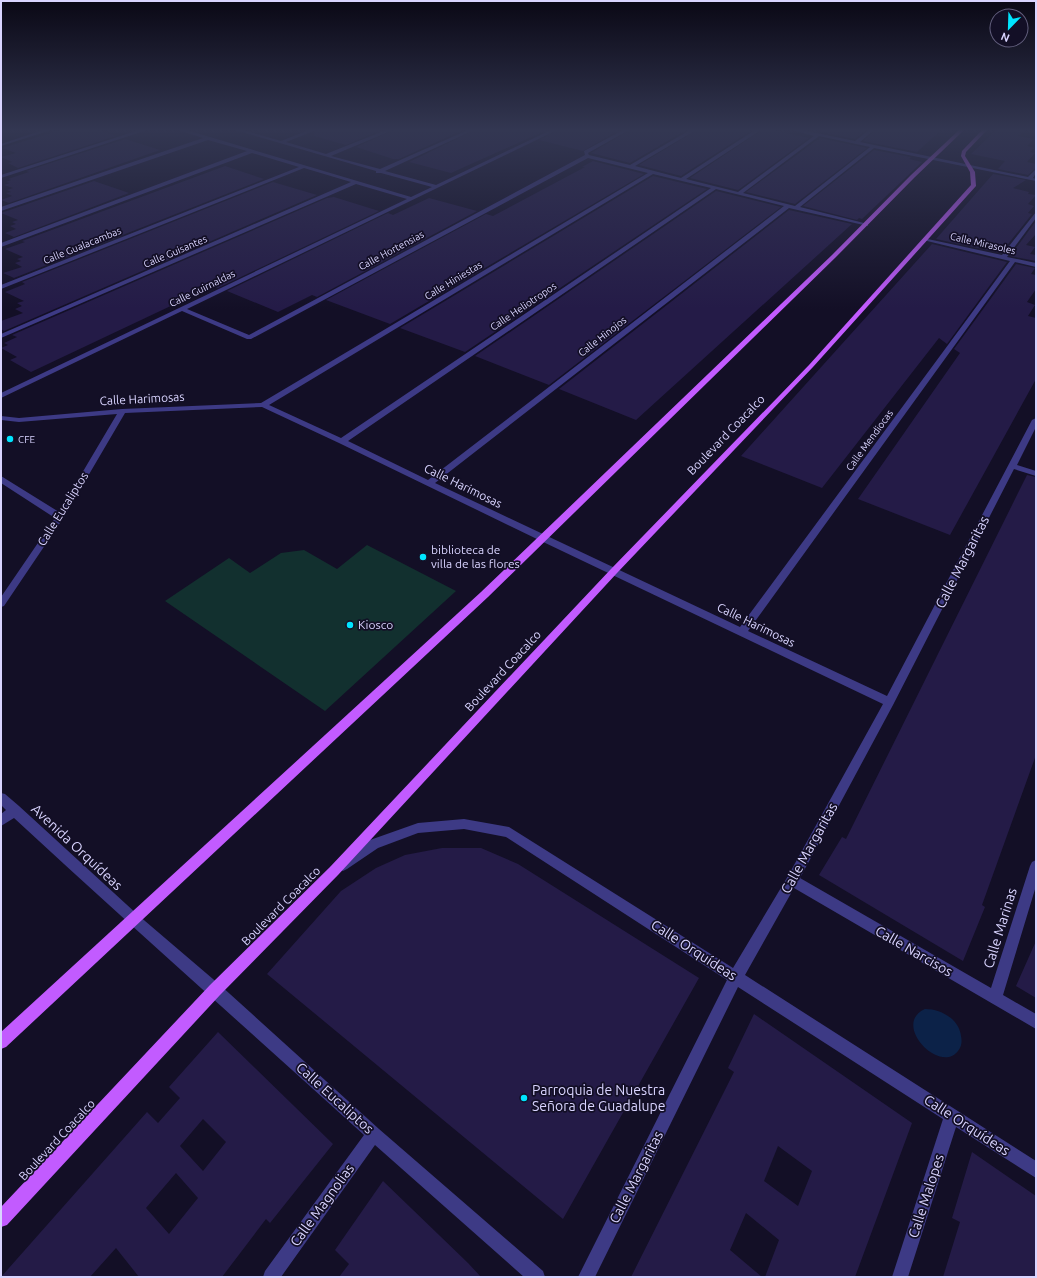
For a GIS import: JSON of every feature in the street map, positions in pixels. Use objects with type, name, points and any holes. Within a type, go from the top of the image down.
[{"type":"main road","points":[[1,1042],[269,795],[542,538],[866,225],[900,190]]},
{"type":"main road","name":"Boulevard Coacalco","points":[[1,1219],[215,990],[334,871],[614,571],[811,366],[970,190]]},
{"type":"street","points":[[1,209],[57,190]]},
{"type":"street","points":[[1,245],[149,190]]},
{"type":"street","name":"Calle Gualacambas","points":[[1,287],[246,190]]},
{"type":"street","name":"Calle Guisantes","points":[[1,336],[338,190]]},
{"type":"street","points":[[381,190],[412,199]]},
{"type":"street","name":"Calle Guirnaldas","points":[[1,396],[432,190]]},
{"type":"street","name":"Calle Hortensias","points":[[182,309],[249,338],[525,190]]},
{"type":"street","name":"Calle Hiniestas","points":[[263,405],[624,190]]},
{"type":"street","name":"Calle Heliotropos","points":[[342,441],[714,190]]},
{"type":"street","points":[[724,190],[866,225]]},
{"type":"street","points":[[740,193],[745,190]]},
{"type":"street","points":[[796,208],[819,190]]},
{"type":"street","name":"Calle Hinojos","points":[[429,483],[788,206]]},
{"type":"street","points":[[1004,257],[1036,214]]},
{"type":"street","name":"Calle Mirasoles","points":[[926,239],[1036,265]]},
{"type":"street","name":"Calle Mendiocas","points":[[742,632],[1013,260]]},
{"type":"street","name":"Calle Harimosas","points":[[1,418],[19,420],[122,411],[263,405],[342,441],[542,538],[889,702]]},
{"type":"street","name":"Calle Eucaliptos","points":[[1,604],[60,517],[122,411]]},
{"type":"street","name":"Calle Margaritas","points":[[586,1277],[736,977],[792,880],[889,702],[1036,420]]},
{"type":"street","points":[[1012,466],[1036,474]]},
{"type":"street","points":[[1,479],[60,517]]},
{"type":"street","name":"Avenida Orquídeas","points":[[1,798],[133,919]]},
{"type":"street","points":[[1,821],[15,810]]},
{"type":"street","name":"Calle Orquídeas","points":[[334,871],[374,844],[418,828],[464,824],[509,832],[1036,1170]]},
{"type":"street","name":"Calle Marinas","points":[[995,998],[1036,866]]},
{"type":"street","name":"Calle Narcisos","points":[[792,880],[1036,1022]]},
{"type":"street","name":"Calle Eucaliptos","points":[[133,919],[215,990],[374,1134],[537,1277]]},
{"type":"street","name":"Calle Malopes","points":[[900,1277],[952,1116]]},
{"type":"street","name":"Calle Magnolias","points":[[271,1277],[374,1134]]},
{"type":"green space","points":[[367,545],[456,591],[325,711],[165,601],[229,558],[250,573],[281,553],[304,550],[337,569]]},
{"type":"water","points":[[925,1009],[931,1009],[948,1016],[960,1030],[960,1047],[958,1051],[950,1057],[940,1057],[931,1052],[922,1045],[916,1035],[913,1025],[916,1016]]},
{"type":"building","points":[[7,190],[47,190],[9,203],[1,200],[12,196],[6,193],[11,192]]},
{"type":"building","points":[[69,190],[119,190],[129,193],[14,237],[5,233],[16,229],[10,226],[16,224],[12,222],[18,220],[1,213]]},
{"type":"building","points":[[161,190],[237,190],[14,278],[3,273],[22,267],[15,263],[21,261],[17,259],[23,257],[5,249],[25,242],[22,241]]},
{"type":"building","points":[[254,190],[299,190],[317,195],[4,331],[1,329],[1,321],[23,313],[15,309],[22,306],[17,303],[24,301],[5,292],[25,284],[22,282]]},
{"type":"building","points":[[542,190],[618,190],[390,324],[326,300],[486,214],[493,216]]},
{"type":"building","points":[[630,190],[706,190],[465,352],[400,328]]},
{"type":"building","points":[[749,190],[813,190],[795,204],[746,192]]},
{"type":"building","points":[[824,190],[893,190],[862,219],[859,218],[857,220],[803,206]]},
{"type":"building","points":[[979,190],[1020,190],[1029,192],[1028,194],[1036,195],[1028,204],[1034,206],[1028,213],[1032,214],[1001,253],[936,239]]},
{"type":"building","points":[[716,191],[781,207],[549,385],[475,356]]},
{"type":"building","points":[[334,197],[379,211],[218,288],[213,286],[31,372],[10,360],[17,357],[1,348],[8,345],[4,343],[17,337],[12,335],[327,198]]},
{"type":"building","points":[[429,198],[477,211],[317,297],[312,295],[278,312],[227,291],[388,213],[393,215]]},
{"type":"building","points":[[789,210],[852,224],[636,420],[559,389]]},
{"type":"building","points":[[1036,221],[1036,234],[1026,245],[1035,247],[1030,254],[1036,255],[1036,261],[1010,256]]},
{"type":"building","points":[[932,244],[1007,262],[947,344],[939,338],[822,488],[741,456]]},
{"type":"building","points":[[1016,264],[1035,268],[1031,274],[1036,275],[1036,289],[1027,302],[1035,305],[1028,316],[1036,318],[1036,379],[950,535],[858,499],[960,353],[954,349]]},
{"type":"building","points":[[1027,475],[1036,477],[1036,755],[982,905],[985,907],[963,961],[819,875],[842,837],[846,839]]},
{"type":"building","name":"Parroquia de Nuestra Señora de Guadalupe","points":[[442,848],[481,848],[518,864],[699,978],[563,1219],[267,974],[341,891],[376,868],[405,855]]},
{"type":"building","points":[[1036,941],[1036,998],[1016,986]]},
{"type":"building","points":[[754,1014],[912,1123],[855,1277],[765,1277],[779,1240],[746,1213],[730,1250],[762,1277],[631,1277],[734,1072],[728,1068]],"holes":[[[778,1146],[812,1171],[798,1206],[764,1181]]]},
{"type":"building","points":[[218,1032],[333,1144],[270,1223],[266,1219],[222,1277],[139,1277],[116,1248],[90,1277],[1,1277],[147,1112],[158,1123],[180,1098],[169,1087]],"holes":[[[203,1119],[226,1142],[203,1171],[180,1146]],[[176,1173],[198,1198],[169,1234],[146,1208]]]},
{"type":"building","points":[[972,1152],[1036,1196],[1036,1277],[943,1277],[960,1222],[952,1218]]},
{"type":"building","points":[[383,1181],[481,1277],[339,1277],[349,1264],[335,1250]]},
{"type":"place","name":"CFE","points":[[10,439]]},
{"type":"place","name":"biblioteca de villa de las flores","points":[[423,557]]},
{"type":"place","name":"Kiosco","points":[[350,625]]},
{"type":"place","name":"Parroquia de Nuestra Señora de Guadalupe","points":[[524,1098]]}]
